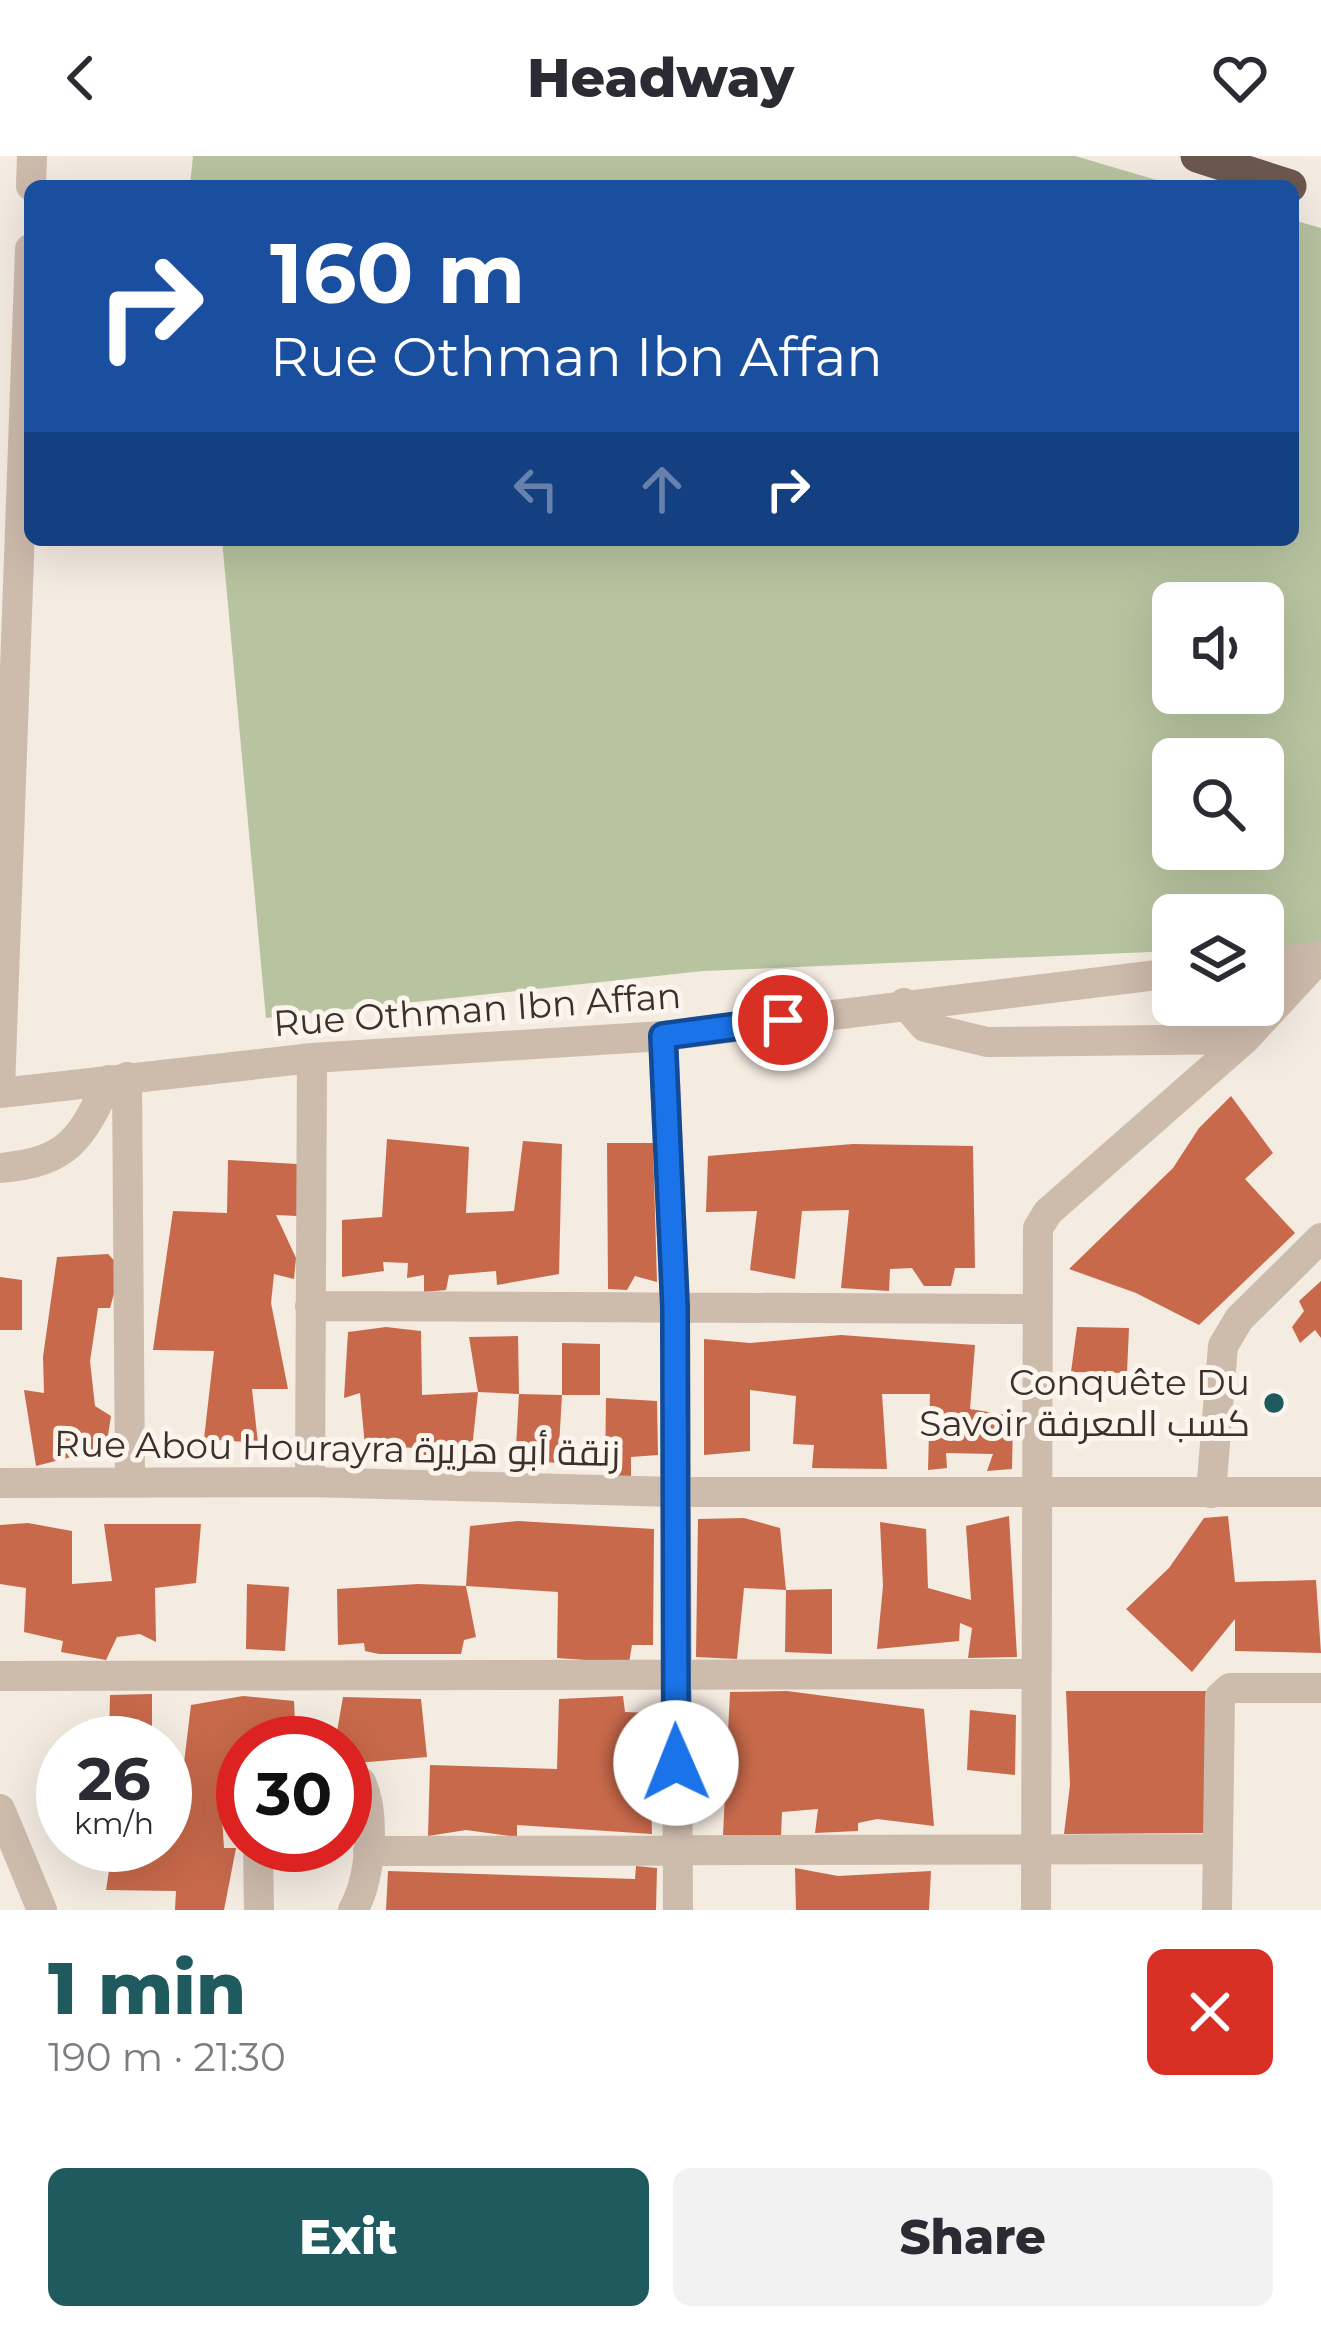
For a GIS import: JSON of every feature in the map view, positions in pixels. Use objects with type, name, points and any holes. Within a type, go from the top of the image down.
[{"type":"highway","points":[[1197,156],[1272,180]]},
{"type":"street","points":[[0,1091],[9,573],[24,342]]},
{"type":"street","points":[[1284,961],[1321,957]]},
{"type":"street","points":[[1036,1910],[1036,1310],[1042,1220],[1245,1039],[1321,957]]},
{"type":"street","name":"Rue Othman Ibn Affan","points":[[0,1091],[312,1058],[663,1036],[1152,975]]},
{"type":"street","points":[[904,1004],[926,1027],[987,1042],[1245,1039]]},
{"type":"street","points":[[663,1036],[675,1307],[678,1910]]},
{"type":"street","points":[[310,1482],[312,1058]]},
{"type":"street","points":[[0,1168],[34,1165],[62,1154],[80,1137],[118,1078]]},
{"type":"street","points":[[118,1078],[130,1480]]},
{"type":"street","points":[[1211,1493],[1223,1346],[1239,1319],[1321,1238]]},
{"type":"street","points":[[310,1306],[1036,1310]]},
{"type":"street","name":"Rue Abou Hourayra زنقة أبو هريرة","points":[[0,1483],[310,1482],[675,1492],[1321,1492]]},
{"type":"street","points":[[0,1676],[1036,1674]]},
{"type":"street","points":[[1217,1910],[1220,1699],[1230,1688],[1321,1688]]},
{"type":"street","points":[[0,1809],[42,1910]]},
{"type":"street","points":[[372,1851],[1217,1850]]},
{"type":"street","points":[[257,1872],[259,1910]]},
{"type":"street","points":[[353,1910],[363,1872]]},
{"type":"green space","points":[[193,156],[1075,156],[1157,180],[191,180]]},
{"type":"green space","points":[[1299,222],[1321,228],[1321,945],[1284,946],[1284,894],[1152,894],[1152,952],[703,971],[266,1018],[223,546],[1299,546]]},
{"type":"building","points":[[1231,1096],[1273,1153],[1245,1179],[1295,1233],[1199,1325],[1136,1293],[1069,1269],[1173,1168],[1199,1128]]},
{"type":"building","points":[[387,1139],[469,1147],[466,1213],[514,1211],[523,1141],[562,1144],[559,1274],[497,1285],[496,1271],[449,1275],[446,1290],[424,1292],[424,1275],[407,1278],[408,1263],[383,1262],[384,1271],[342,1277],[342,1220],[382,1217]]},
{"type":"building","points":[[607,1143],[653,1143],[657,1282],[635,1276],[627,1290],[608,1289]]},
{"type":"building","points":[[853,1144],[973,1146],[975,1268],[955,1268],[951,1286],[924,1286],[912,1268],[890,1269],[889,1291],[841,1288],[849,1210],[802,1211],[795,1279],[750,1270],[757,1211],[706,1212],[708,1156]]},
{"type":"building","points":[[228,1160],[297,1164],[297,1216],[276,1215],[296,1258],[294,1279],[274,1274],[271,1303],[288,1389],[252,1389],[258,1443],[204,1439],[214,1351],[153,1350],[173,1211],[227,1213]]},
{"type":"building","points":[[108,1254],[121,1268],[110,1308],[98,1308],[90,1361],[95,1406],[111,1416],[106,1448],[36,1466],[24,1390],[44,1393],[43,1357],[57,1257]]},
{"type":"building","points":[[0,1277],[22,1280],[22,1330],[0,1330]]},
{"type":"building","points":[[1321,1281],[1321,1338],[1315,1330],[1300,1343],[1292,1327],[1304,1311],[1299,1301]]},
{"type":"building","points":[[386,1327],[421,1331],[422,1395],[478,1392],[470,1468],[450,1470],[447,1455],[419,1456],[419,1448],[365,1446],[360,1393],[344,1398],[348,1332]]},
{"type":"building","points":[[1077,1327],[1129,1328],[1127,1373],[1071,1372]]},
{"type":"building","points":[[841,1335],[975,1345],[970,1409],[1013,1416],[1012,1469],[987,1471],[993,1454],[946,1453],[947,1468],[928,1470],[930,1394],[882,1394],[887,1469],[812,1468],[814,1445],[793,1444],[796,1396],[750,1390],[750,1451],[704,1455],[704,1339],[750,1343]]},
{"type":"building","points":[[518,1336],[519,1394],[478,1392],[469,1337]]},
{"type":"building","points":[[562,1343],[600,1344],[600,1395],[562,1395]]},
{"type":"building","points":[[519,1394],[562,1395],[558,1463],[533,1461],[533,1448],[516,1447]]},
{"type":"building","points":[[606,1398],[657,1401],[658,1455],[631,1457],[631,1477],[605,1475]]},
{"type":"building","points":[[1009,1516],[1017,1657],[968,1658],[972,1628],[960,1623],[959,1641],[877,1649],[883,1586],[880,1522],[926,1529],[928,1588],[971,1600],[966,1526]]},
{"type":"building","points":[[1228,1516],[1235,1582],[1316,1580],[1321,1653],[1235,1651],[1235,1619],[1192,1672],[1126,1609],[1169,1568],[1204,1518]]},
{"type":"building","points":[[744,1518],[780,1528],[786,1590],[744,1588],[737,1659],[696,1657],[698,1519]]},
{"type":"building","points":[[518,1521],[654,1529],[653,1645],[632,1645],[629,1663],[557,1658],[558,1592],[466,1586],[470,1526]]},
{"type":"building","points":[[28,1523],[72,1531],[72,1584],[112,1581],[104,1524],[201,1524],[196,1583],[155,1588],[156,1642],[140,1634],[117,1637],[106,1660],[61,1652],[63,1641],[24,1632],[26,1588],[0,1584],[0,1525]]},
{"type":"building","points":[[247,1584],[289,1587],[285,1651],[246,1649]]},
{"type":"building","points":[[466,1586],[476,1637],[464,1640],[461,1654],[379,1654],[365,1651],[364,1643],[338,1645],[337,1589]]},
{"type":"building","points":[[832,1589],[832,1654],[785,1652],[786,1590]]},
{"type":"building","points":[[787,1691],[924,1709],[934,1826],[877,1819],[858,1823],[858,1831],[815,1833],[818,1809],[782,1812],[781,1837],[723,1835],[730,1692]]},
{"type":"building","points":[[1066,1691],[1206,1691],[1206,1833],[1064,1834],[1070,1785]]},
{"type":"building","points":[[152,1694],[152,1716],[110,1716],[110,1695]]},
{"type":"building","points":[[243,1696],[294,1701],[295,1716],[216,1716],[216,1872],[231,1872],[224,1910],[175,1910],[176,1891],[106,1890],[109,1872],[192,1872],[191,1705]]},
{"type":"building","points":[[623,1696],[625,1712],[649,1713],[652,1834],[517,1825],[517,1837],[466,1830],[428,1836],[430,1765],[557,1769],[559,1699]]},
{"type":"building","points":[[343,1697],[421,1699],[427,1757],[372,1762],[372,1716],[340,1716]]},
{"type":"building","points":[[970,1710],[1016,1715],[1015,1775],[967,1770]]},
{"type":"building","points":[[636,1866],[657,1868],[656,1910],[386,1910],[388,1871],[635,1879]]},
{"type":"building","points":[[795,1868],[838,1876],[931,1871],[929,1910],[796,1910]]},
{"type":"place","name":"Conquête Du Savoir كسب المعرفة","points":[[1274,1403]]},
{"type":"route","points":[[676,1763],[675,1307],[663,1036],[783,1020]]}]
